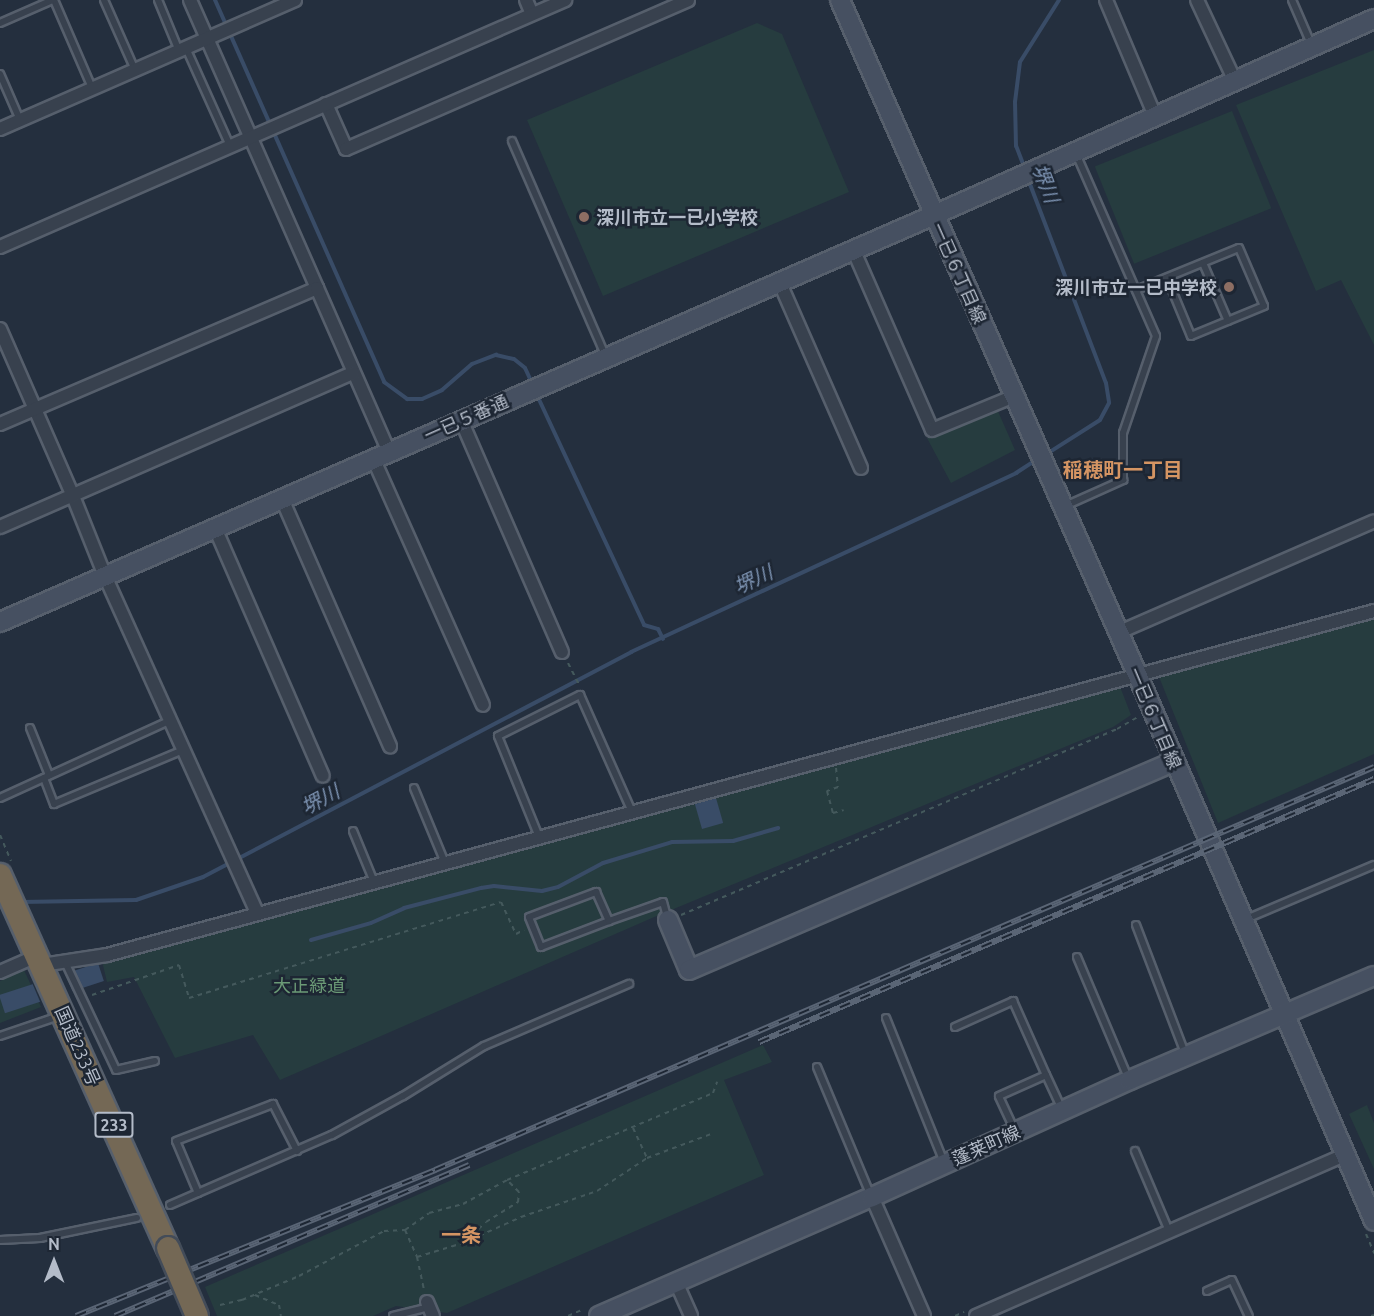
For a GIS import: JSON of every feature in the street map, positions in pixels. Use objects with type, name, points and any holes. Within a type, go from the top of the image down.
[{"type":"highway","name":"国道233号","points":[[7,893],[52,965],[61,1008],[197,1316]]},
{"type":"street","points":[[190,0],[353,373],[381,455],[483,705]]},
{"type":"street","points":[[0,129],[295,0]]},
{"type":"street","points":[[526,0],[532,14]]},
{"type":"street","points":[[0,248],[565,0]]},
{"type":"street","points":[[326,104],[346,149],[688,0]]},
{"type":"street","name":"一已６丁目線","points":[[840,0],[1012,397],[1137,674],[1344,1155],[1366,1195],[1374,1221]]},
{"type":"street","points":[[1106,0],[1155,116]]},
{"type":"street","points":[[1197,0],[1235,81]]},
{"type":"street","name":"一已５番通","points":[[0,622],[933,215],[1374,19]]},
{"type":"street","points":[[853,249],[932,430],[1012,397]]},
{"type":"street","points":[[779,281],[861,468]]},
{"type":"street","points":[[0,424],[317,288]]},
{"type":"street","points":[[0,329],[73,496],[105,576],[239,868],[257,913]]},
{"type":"street","points":[[0,527],[353,373]]},
{"type":"street","points":[[461,420],[562,652]]},
{"type":"street","points":[[282,499],[390,746]]},
{"type":"street","points":[[1117,633],[1374,521]]},
{"type":"street","points":[[215,528],[323,776]]},
{"type":"street","points":[[0,972],[107,955],[1374,611]]},
{"type":"street","points":[[668,920],[689,970],[1173,762]]},
{"type":"street","name":"蓬莱町線","points":[[599,1316],[872,1197],[1130,1080],[1374,976]]},
{"type":"street","points":[[976,1316],[1344,1155]]},
{"type":"street","points":[[872,1197],[924,1316]]},
{"type":"street","points":[[676,1282],[691,1316]]},
{"type":"lane","points":[[0,23],[53,0],[93,89]]},
{"type":"lane","points":[[104,0],[135,70]]},
{"type":"lane","points":[[158,0],[230,147]]},
{"type":"lane","points":[[1292,0],[1312,47]]},
{"type":"lane","points":[[0,74],[20,120]]},
{"type":"lane","points":[[512,141],[606,357]]},
{"type":"lane","points":[[1062,508],[1123,480],[1123,433],[1156,336],[1075,152]]},
{"type":"lane","points":[[1136,290],[1239,248],[1264,306],[1191,336],[1167,278]]},
{"type":"lane","points":[[1203,263],[1227,321]]},
{"type":"lane","points":[[539,837],[498,736],[580,695],[632,812]]},
{"type":"lane","points":[[0,798],[171,720]]},
{"type":"lane","points":[[30,728],[54,804],[184,750]]},
{"type":"lane","points":[[414,788],[445,862]]},
{"type":"lane","points":[[353,831],[374,882]]},
{"type":"lane","points":[[1243,920],[1374,865]]},
{"type":"lane","points":[[609,921],[596,892],[529,917],[541,947],[663,902],[668,920]]},
{"type":"lane","points":[[1136,925],[1186,1056]]},
{"type":"lane","points":[[1077,957],[1130,1080]]},
{"type":"lane","points":[[52,965],[82,996],[116,1070],[155,1061]]},
{"type":"lane","points":[[170,1205],[297,1151],[403,1096],[484,1046],[629,984]]},
{"type":"lane","points":[[955,1027],[1012,1000],[1063,1110]]},
{"type":"lane","points":[[0,1036],[61,1008]]},
{"type":"lane","points":[[886,1018],[945,1164]]},
{"type":"lane","points":[[817,1067],[872,1197]]},
{"type":"lane","points":[[1016,1132],[999,1096],[1046,1075]]},
{"type":"lane","points":[[198,1193],[176,1141],[273,1104],[297,1151]]},
{"type":"lane","points":[[1136,1151],[1169,1231]]},
{"type":"lane","points":[[0,1240],[40,1238],[136,1218]]},
{"type":"lane","points":[[1207,1292],[1232,1280],[1249,1316]]},
{"type":"lane","points":[[393,1316],[430,1308]]},
{"type":"path","points":[[572,670],[582,690]]},
{"type":"path","points":[[668,920],[1117,729],[1141,715]]},
{"type":"path","points":[[806,766],[808,770],[836,768],[838,787],[827,791],[833,813],[844,810]]},
{"type":"path","points":[[82,996],[179,965],[189,998],[501,902],[516,934],[532,926]]},
{"type":"path","points":[[220,1305],[299,1276],[384,1231],[405,1230],[429,1213],[464,1204],[507,1180],[713,1093],[717,1082]]},
{"type":"path","points":[[633,1128],[647,1158]]},
{"type":"path","points":[[417,1257],[463,1243],[521,1217],[597,1191],[647,1158],[711,1134]]},
{"type":"path","points":[[463,1243],[486,1222],[518,1202],[519,1192],[507,1180]]},
{"type":"path","points":[[405,1230],[417,1257],[430,1308]]},
{"type":"path","points":[[255,1294],[279,1305],[281,1316]]},
{"type":"green space","points":[[757,23],[782,34],[849,192],[603,296],[527,120]]},
{"type":"green space","points":[[1374,50],[1374,345],[1341,280],[1316,291],[1236,105]]},
{"type":"green space","points":[[1232,111],[1271,208],[1134,264],[1095,166]]},
{"type":"green space","points":[[997,409],[1015,450],[951,483],[927,438]]},
{"type":"green space","points":[[1374,615],[1374,754],[1218,823],[1157,672]]},
{"type":"green space","name":"大正緑道","points":[[1119,684],[1131,715],[1113,727],[652,918],[280,1080],[253,1035],[175,1058],[134,977],[107,982],[102,961],[838,764]]},
{"type":"green space","points":[[24,970],[41,1007],[0,1023],[0,981]]},
{"type":"green space","points":[[763,1045],[772,1062],[724,1080],[764,1175],[447,1313],[396,1306],[373,1316],[217,1316],[205,1287]]},
{"type":"green space","points":[[1367,1105],[1374,1123],[1374,1169],[1349,1114]]},
{"type":"water","points":[[716,798],[723,823],[702,829],[695,804]]},
{"type":"water","points":[[98,963],[104,981],[5,1013],[0,995]]},
{"type":"pier","points":[[64,971],[74,994],[42,1007],[33,984]]},
{"type":"waterway","points":[[215,0],[384,382],[407,399],[422,399],[442,390],[472,364],[496,355],[514,359],[525,368],[532,383]]},
{"type":"waterway","name":"堺川","points":[[1025,169],[1016,146],[1015,102],[1020,62],[1059,0]]},
{"type":"waterway","name":"堺川","points":[[1028,179],[1106,383],[1109,403],[1100,420],[1045,455]]},
{"type":"waterway","points":[[536,393],[644,625],[658,629],[663,639]]},
{"type":"waterway","name":"堺川","points":[[21,902],[136,900],[203,877],[631,652],[1016,473],[1036,460]]},
{"type":"waterway","points":[[311,940],[371,923],[404,908],[481,888],[494,886],[542,891],[558,887],[603,863],[672,842],[733,841],[778,828]]},
{"type":"railway","points":[[76,1316],[435,1170],[1374,767]]},
{"type":"railway","points":[[759,1042],[1374,779]]},
{"type":"railway","points":[[115,1316],[469,1165]]},
{"type":"place","name":"深川市立一已小学校","points":[[584,217]]},
{"type":"place","name":"深川市立一已中学校","points":[[1229,287]]},
{"type":"district","name":"稲穂町一丁目","points":[[1123,469]]},
{"type":"district","name":"一条","points":[[461,1234]]}]
